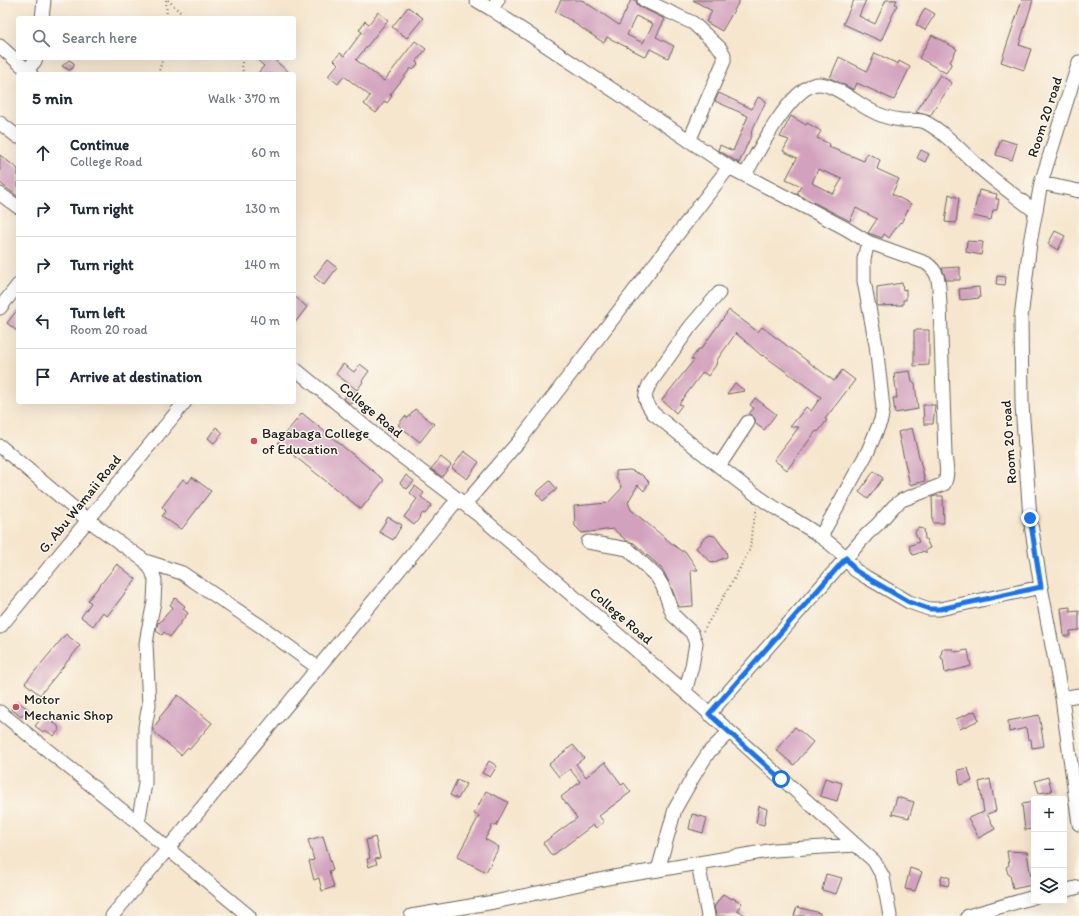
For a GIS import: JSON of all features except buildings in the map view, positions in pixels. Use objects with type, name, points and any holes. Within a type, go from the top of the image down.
[{"type":"street","points":[[42,16],[44,0]]},
{"type":"street","points":[[476,0],[495,4],[689,141],[729,167],[845,228],[868,242],[926,263],[937,273],[940,304],[945,455],[947,470],[944,484],[902,500],[894,506],[867,534],[709,714]]},
{"type":"street","points":[[644,0],[693,23],[720,48],[724,55],[724,61],[689,141]]},
{"type":"street","points":[[0,46],[29,72],[36,60]]},
{"type":"street","name":"Room 20 road","points":[[1079,62],[1041,183],[1030,243],[1021,318],[1022,405],[1029,503],[1041,587],[1062,698],[1079,824]]},
{"type":"street","points":[[745,175],[771,128],[804,89],[815,84],[827,85],[871,111],[902,120],[924,122],[937,129],[980,168],[1036,212]]},
{"type":"street","points":[[0,123],[16,135]]},
{"type":"street","points":[[112,916],[318,668],[462,501],[520,440],[729,167]]},
{"type":"street","points":[[1041,183],[1079,191]]},
{"type":"street","points":[[0,194],[16,206]]},
{"type":"street","points":[[821,536],[868,451],[881,420],[883,408],[876,345],[864,281],[864,259],[868,242]]},
{"type":"street","points":[[0,308],[16,288]]},
{"type":"street","points":[[719,293],[690,327],[649,385],[645,396],[646,403],[653,413],[759,497],[836,547],[855,570],[909,602],[929,609],[940,609],[1041,587]]},
{"type":"street","name":"College Road","points":[[296,370],[396,452],[462,501],[685,692],[874,861],[883,877],[890,916]]},
{"type":"street","name":"G. Abu Wamaii Road","points":[[0,627],[183,404]]},
{"type":"street","points":[[719,466],[748,422]]},
{"type":"street","points":[[0,446],[88,520],[146,561],[182,573],[262,627],[318,668]]},
{"type":"street","points":[[588,542],[628,549],[657,577],[674,615],[692,633],[696,643],[685,692]]},
{"type":"street","points":[[138,823],[145,784],[145,727],[149,705],[146,644],[154,602],[155,580],[146,561]]},
{"type":"street","points":[[1062,698],[1079,695]]},
{"type":"street","points":[[0,712],[138,823],[249,916]]},
{"type":"street","points":[[658,870],[675,809],[709,752],[729,732]]},
{"type":"street","points":[[411,916],[494,902],[614,877],[774,850],[856,845]]},
{"type":"street","points":[[698,863],[708,916]]},
{"type":"street","points":[[1067,890],[1079,888]]},
{"type":"street","points":[[968,916],[1031,898]]},
{"type":"path","points":[[167,0],[182,14]]},
{"type":"path","points":[[167,0],[167,16]]},
{"type":"path","points":[[159,72],[162,60]]},
{"type":"path","points":[[242,62],[243,72]]},
{"type":"path","points":[[696,643],[750,549],[752,527],[759,497]]},
{"type":"place","name":"Bagabaga College of Education","points":[[254,441]]},
{"type":"place","name":"Motor Mechanic Shop","points":[[16,707]]},
{"type":"route","points":[[781,779],[709,714],[846,558],[855,570],[909,602],[929,609],[940,609],[1041,587],[1030,518]]}]
